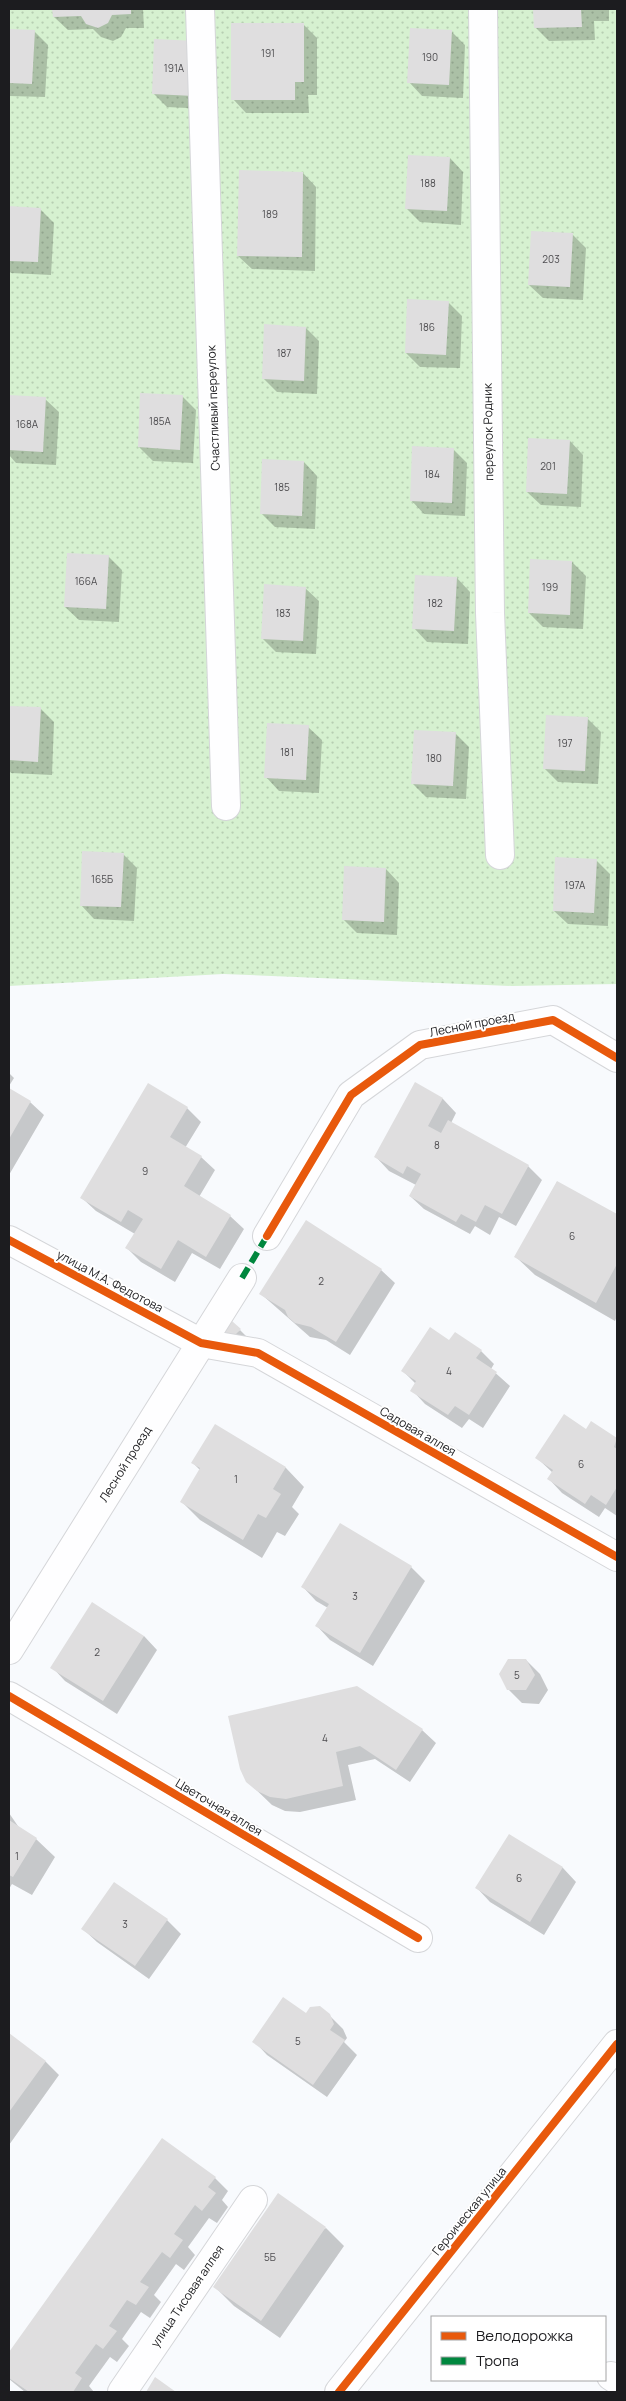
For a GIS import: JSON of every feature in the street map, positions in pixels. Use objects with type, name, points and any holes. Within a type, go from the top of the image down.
[{"type":"street","name":"Счастливый переулок","points":[[200,9],[226,806]]},
{"type":"street","name":"переулок Родник","points":[[483,9],[490,613],[500,856]]},
{"type":"street","name":"Лесной проезд","points":[[267,1236],[351,1095],[420,1045],[553,1020],[617,1058]]},
{"type":"street","name":"улица М.А. Федотова","points":[[9,1240],[201,1343]]},
{"type":"street","name":"Лесной проезд","points":[[9,1650],[242,1278]]},
{"type":"street","name":"Садовая аллея","points":[[201,1343],[258,1354],[617,1557]]},
{"type":"street","name":"Цветочная аллея","points":[[9,1696],[418,1938]]},
{"type":"street","name":"Героическая улица","points":[[339,2392],[617,2044]]},
{"type":"street","name":"улица Тисовая аллея","points":[[122,2392],[253,2200]]},
{"type":"green space","points":[[9,9],[617,9],[617,984],[512,986],[223,974],[9,986]]},
{"type":"building","points":[[52,9],[131,9],[131,14],[112,15],[108,23],[98,28],[86,24],[81,16],[53,17]]},
{"type":"building","points":[[533,9],[581,9],[582,27],[534,28]]},
{"type":"building","points":[[231,23],[304,23],[304,82],[295,82],[295,100],[231,100]]},
{"type":"building","points":[[410,28],[452,30],[449,85],[407,83]]},
{"type":"building","points":[[9,29],[35,30],[32,84],[9,83]]},
{"type":"building","points":[[154,39],[197,41],[194,96],[152,94]]},
{"type":"building","points":[[408,155],[450,157],[447,211],[405,209]]},
{"type":"building","points":[[239,170],[303,172],[302,257],[237,256]]},
{"type":"building","points":[[9,206],[41,208],[38,262],[9,261]]},
{"type":"building","points":[[531,231],[573,233],[570,287],[528,285]]},
{"type":"building","points":[[407,299],[449,301],[446,355],[405,353]]},
{"type":"building","points":[[264,324],[306,327],[304,381],[262,379]]},
{"type":"building","points":[[140,393],[183,395],[180,450],[138,447]]},
{"type":"building","points":[[9,395],[46,397],[43,452],[9,450]]},
{"type":"building","points":[[528,438],[570,440],[567,494],[526,492]]},
{"type":"building","points":[[412,446],[454,448],[452,503],[410,501]]},
{"type":"building","points":[[262,459],[304,461],[302,516],[260,514]]},
{"type":"building","points":[[67,553],[109,555],[106,609],[64,607]]},
{"type":"building","points":[[530,559],[572,561],[570,615],[528,613]]},
{"type":"building","points":[[415,575],[457,577],[454,631],[412,629]]},
{"type":"building","points":[[264,584],[306,587],[303,641],[261,639]]},
{"type":"building","points":[[9,706],[41,707],[38,762],[9,760]]},
{"type":"building","points":[[546,715],[588,717],[585,771],[543,769]]},
{"type":"building","points":[[267,723],[309,725],[306,780],[264,778]]},
{"type":"building","points":[[414,730],[456,732],[453,786],[411,784]]},
{"type":"building","points":[[82,851],[124,853],[121,907],[80,906]]},
{"type":"building","points":[[555,857],[597,859],[594,913],[553,911]]},
{"type":"building","points":[[344,866],[386,868],[384,922],[342,920]]},
{"type":"building","points":[[415,1082],[443,1098],[428,1126],[441,1133],[448,1120],[529,1165],[502,1214],[485,1205],[476,1222],[461,1214],[456,1222],[409,1196],[421,1174],[407,1166],[403,1174],[374,1157]]},
{"type":"building","points":[[148,1083],[188,1107],[170,1137],[202,1156],[184,1186],[231,1215],[206,1257],[178,1240],[161,1269],[125,1248],[143,1219],[128,1210],[121,1222],[80,1198]]},
{"type":"building","points":[[9,1088],[31,1101],[9,1139]]},
{"type":"building","points":[[557,1181],[617,1214],[617,1264],[596,1303],[514,1257]]},
{"type":"building","points":[[306,1220],[382,1269],[336,1342],[311,1327],[295,1323],[288,1317],[285,1310],[259,1294]]},
{"type":"building","points":[[224,1314],[241,1329],[232,1338],[216,1323]]},
{"type":"building","points":[[430,1327],[449,1340],[455,1332],[482,1350],[476,1358],[497,1372],[469,1415],[455,1406],[448,1415],[410,1391],[416,1381],[401,1371]]},
{"type":"building","points":[[564,1414],[586,1429],[591,1421],[617,1438],[614,1447],[617,1449],[617,1487],[606,1505],[591,1495],[585,1504],[547,1479],[553,1470],[535,1458]]},
{"type":"building","points":[[215,1424],[286,1467],[273,1489],[281,1494],[266,1518],[258,1514],[243,1540],[180,1502],[200,1468],[191,1463]]},
{"type":"building","points":[[340,1523],[412,1566],[360,1653],[315,1626],[329,1604],[301,1587]]},
{"type":"building","points":[[92,1602],[144,1636],[103,1701],[50,1668]]},
{"type":"building","points":[[508,1659],[526,1659],[535,1675],[526,1690],[507,1690],[499,1674]]},
{"type":"building","points":[[357,1686],[423,1729],[396,1770],[360,1746],[336,1752],[343,1786],[286,1799],[270,1797],[257,1791],[246,1782],[240,1769],[228,1716]]},
{"type":"building","points":[[9,1820],[37,1838],[13,1877],[9,1875]]},
{"type":"building","points":[[509,1834],[563,1867],[530,1922],[475,1888]]},
{"type":"building","points":[[114,1882],[168,1919],[135,1966],[81,1929]]},
{"type":"building","points":[[283,1997],[306,2013],[310,2007],[320,2006],[330,2014],[334,2024],[330,2030],[345,2040],[313,2085],[252,2042]]},
{"type":"building","points":[[9,2033],[46,2061],[9,2112]]},
{"type":"building","points":[[162,2138],[216,2177],[208,2187],[216,2193],[202,2211],[195,2205],[174,2234],[183,2240],[170,2258],[162,2252],[140,2282],[149,2287],[136,2305],[127,2300],[109,2326],[117,2331],[103,2349],[96,2344],[75,2373],[82,2378],[73,2392],[29,2392],[9,2378],[9,2352]]},
{"type":"building","points":[[278,2193],[326,2227],[261,2321],[213,2287]]},
{"type":"building","points":[[155,2377],[176,2392],[146,2392]]},
{"type":"marked path","points":[[242,1278],[267,1236]]},
{"type":"cycle path","points":[[267,1236],[351,1095],[420,1045],[553,1020],[617,1058]]},
{"type":"cycle path","points":[[9,1240],[201,1343],[258,1353],[617,1557]]},
{"type":"cycle path","points":[[9,1696],[418,1938]]},
{"type":"cycle path","points":[[339,2392],[617,2044]]}]
